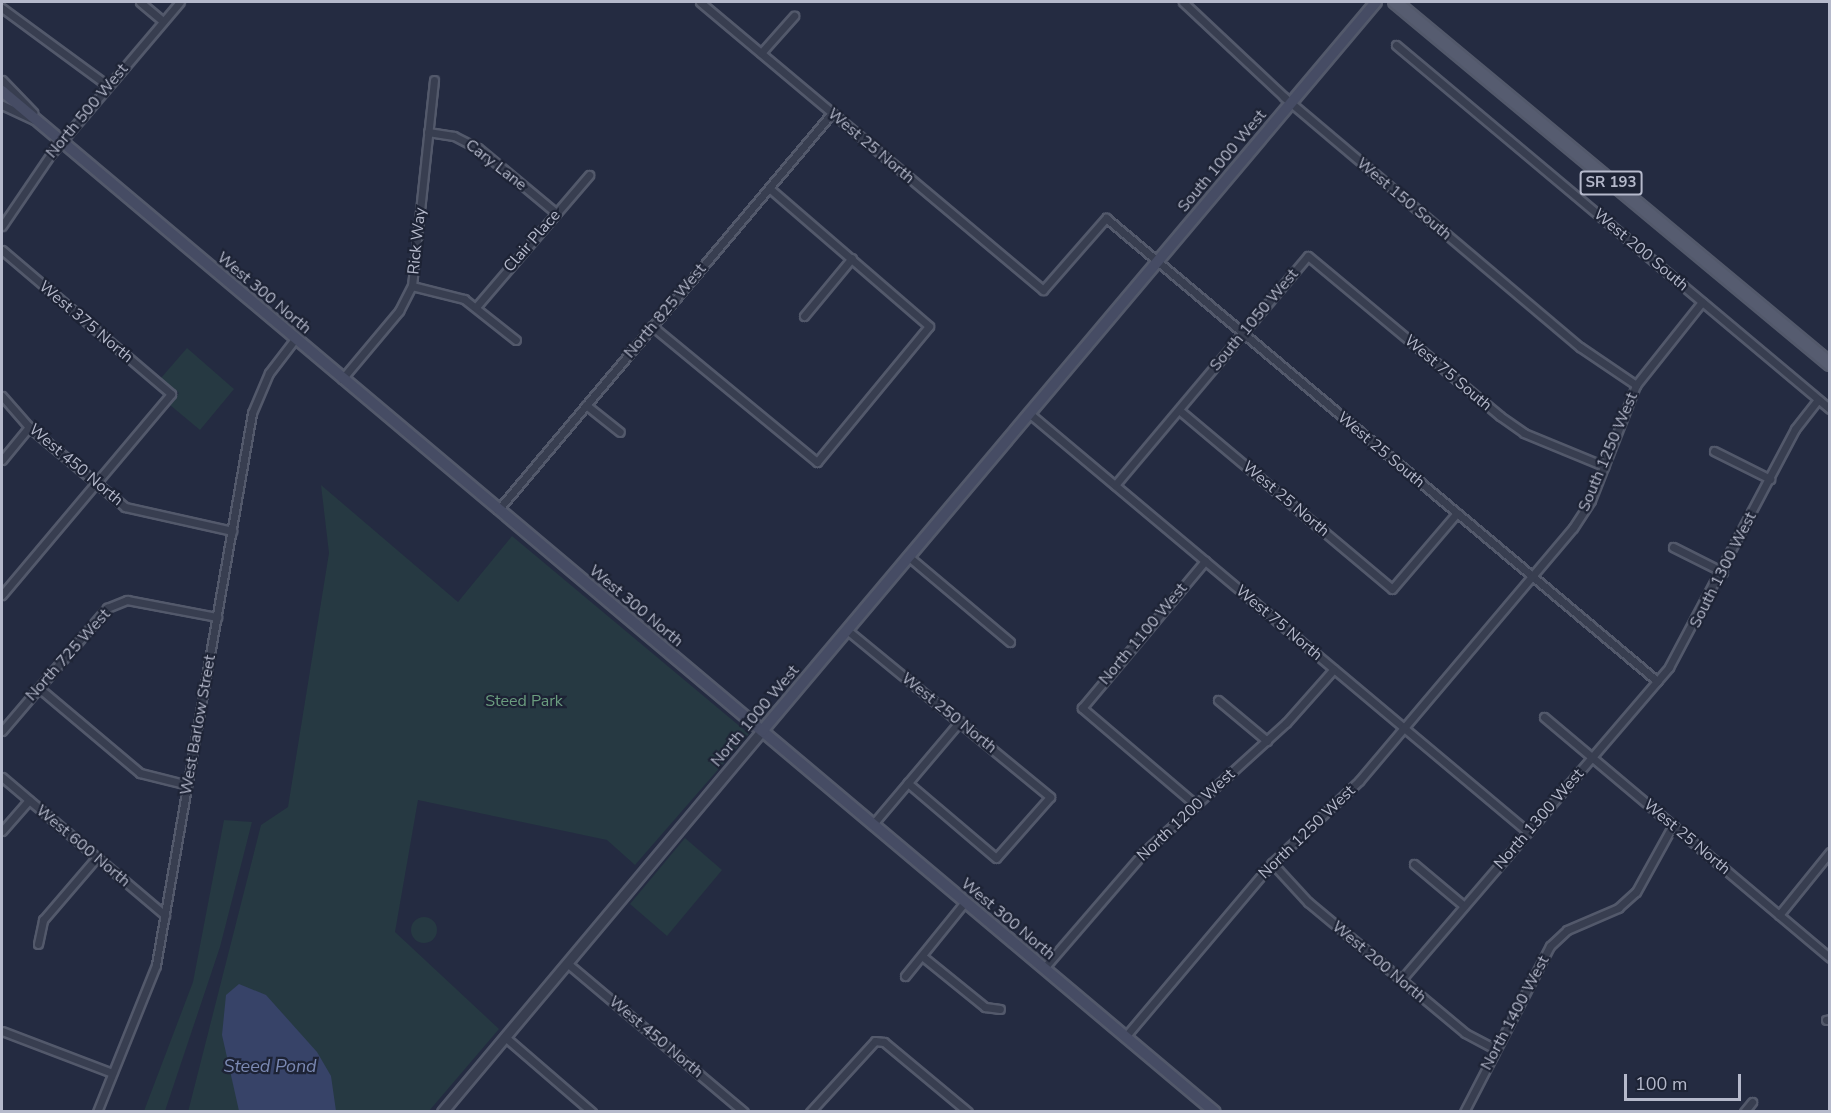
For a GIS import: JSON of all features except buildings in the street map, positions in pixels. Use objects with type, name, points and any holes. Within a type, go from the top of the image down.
[{"type":"main road","name":"South 1000 West","points":[[1091,341],[1376,2]]},
{"type":"main road","name":"SR 193","points":[[1395,2],[1830,364]]},
{"type":"main road","name":"West 300 North","points":[[2,91],[1215,1112]]},
{"type":"main road","name":"North 1000 West","points":[[762,731],[1091,341]]},
{"type":"street","points":[[140,2],[163,21]]},
{"type":"street","name":"North 500 West","points":[[2,225],[61,141],[180,2]]},
{"type":"street","name":"West 25 North","points":[[700,2],[1043,290],[1106,218]]},
{"type":"street","name":"West 150 South","points":[[1183,2],[1290,103],[1580,347],[1636,385]]},
{"type":"street","points":[[2,8],[108,86]]},
{"type":"street","points":[[761,53],[794,16]]},
{"type":"street","name":"West 200 South","points":[[1396,45],[1830,409]]},
{"type":"street","name":"West 300 North","points":[[2,80],[23,98],[39,122]]},
{"type":"street","name":"Rick Way","points":[[342,379],[399,311],[412,286],[434,80]]},
{"type":"street","name":"West 300 North","points":[[2,105],[39,122]]},
{"type":"street","name":"North 825 West","points":[[498,510],[832,113]]},
{"type":"street","name":"Cary Lane","points":[[428,132],[454,136],[478,148],[556,213]]},
{"type":"street","name":"Clair Place","points":[[476,307],[589,175]]},
{"type":"street","points":[[652,326],[817,462],[929,326],[769,188]]},
{"type":"street","name":"West 25 South","points":[[1106,218],[1657,681]]},
{"type":"street","name":"West 375 North","points":[[2,250],[171,394],[97,482]]},
{"type":"street","name":"South 1050 West","points":[[1115,485],[1308,256]]},
{"type":"street","name":"West 75 South","points":[[1308,256],[1500,417],[1524,433],[1605,466]]},
{"type":"street","points":[[804,316],[852,258]]},
{"type":"street","points":[[412,286],[447,293],[476,307],[516,340]]},
{"type":"street","name":"South 1250 West","points":[[1489,627],[1573,528],[1605,466],[1636,385],[1702,302]]},
{"type":"street","name":"West Barlow Street","points":[[97,1112],[156,965],[252,413],[269,373],[295,339]]},
{"type":"street","name":"West 450 North","points":[[2,396],[29,427],[134,511],[232,531]]},
{"type":"street","name":"South 1300 West","points":[[1614,732],[1684,646],[1795,429],[1818,400]]},
{"type":"street","points":[[586,405],[620,432]]},
{"type":"street","name":"West 25 North","points":[[1179,410],[1392,589],[1457,513]]},
{"type":"street","name":"West 75 North","points":[[1030,414],[1528,832]]},
{"type":"street","points":[[2,459],[29,427]]},
{"type":"street","points":[[1714,451],[1770,479]]},
{"type":"street","points":[[2,595],[97,482]]},
{"type":"street","points":[[1673,548],[1723,572]]},
{"type":"street","points":[[909,557],[1010,642]]},
{"type":"street","name":"North 1100 West","points":[[1196,805],[1082,708],[1205,561]]},
{"type":"street","name":"North 725 West","points":[[2,731],[107,608],[127,600],[217,618]]},
{"type":"street","name":"North 1250 West","points":[[1125,1037],[1272,863],[1359,781],[1489,627]]},
{"type":"street","name":"West 250 North","points":[[847,630],[1050,797],[996,858],[908,783]]},
{"type":"street","name":"North 1200 West","points":[[1044,968],[1124,873],[1267,741],[1334,669]]},
{"type":"street","points":[[39,688],[140,773],[188,785]]},
{"type":"street","points":[[1218,700],[1267,741]]},
{"type":"street","name":"West 25 North","points":[[1544,717],[1830,958]]},
{"type":"street","points":[[873,824],[960,721]]},
{"type":"street","name":"North 1000 West","points":[[442,1112],[762,731]]},
{"type":"street","name":"North 1300 West","points":[[1401,980],[1614,732]]},
{"type":"street","name":"West 600 North","points":[[2,777],[165,915]]},
{"type":"street","points":[[2,831],[29,800]]},
{"type":"street","name":"North 1400 West","points":[[1464,1112],[1550,946],[1567,930],[1618,908],[1636,892],[1673,825]]},
{"type":"street","points":[[1779,915],[1830,852]]},
{"type":"street","points":[[38,944],[43,920],[97,857]]},
{"type":"street","name":"West 200 North","points":[[1272,863],[1308,902],[1401,980],[1465,1033],[1495,1049]]},
{"type":"street","points":[[1414,864],[1464,906]]},
{"type":"street","points":[[905,976],[965,902]]},
{"type":"street","points":[[922,956],[985,1007],[1000,1009]]},
{"type":"street","name":"West 450 North","points":[[567,963],[744,1112]]},
{"type":"street","points":[[2,1031],[112,1073]]},
{"type":"street","points":[[505,1038],[588,1110]]},
{"type":"street","points":[[810,1112],[875,1041],[884,1042],[968,1112]]},
{"type":"street","points":[[1745,1111],[1752,1102]]},
{"type":"green space","points":[[187,348],[234,389],[200,430],[170,405],[179,393],[161,378]]},
{"type":"green space","name":"Steed Park","points":[[321,485],[458,602],[512,536],[749,734],[635,865],[607,840],[418,800],[395,932],[499,1029],[429,1111],[188,1112],[261,825],[288,807],[329,553]]},
{"type":"green space","points":[[224,820],[252,822],[220,947],[165,1111],[144,1111],[193,982]]},
{"type":"green space","points":[[685,838],[722,870],[667,936],[630,904]]},
{"type":"green space","points":[[424,917],[433,921],[437,930],[433,939],[424,943],[415,939],[411,930],[415,921]]},
{"type":"water","name":"Steed Pond","points":[[239,984],[266,995],[317,1052],[331,1076],[336,1111],[239,1111],[222,1035],[226,995]]}]
